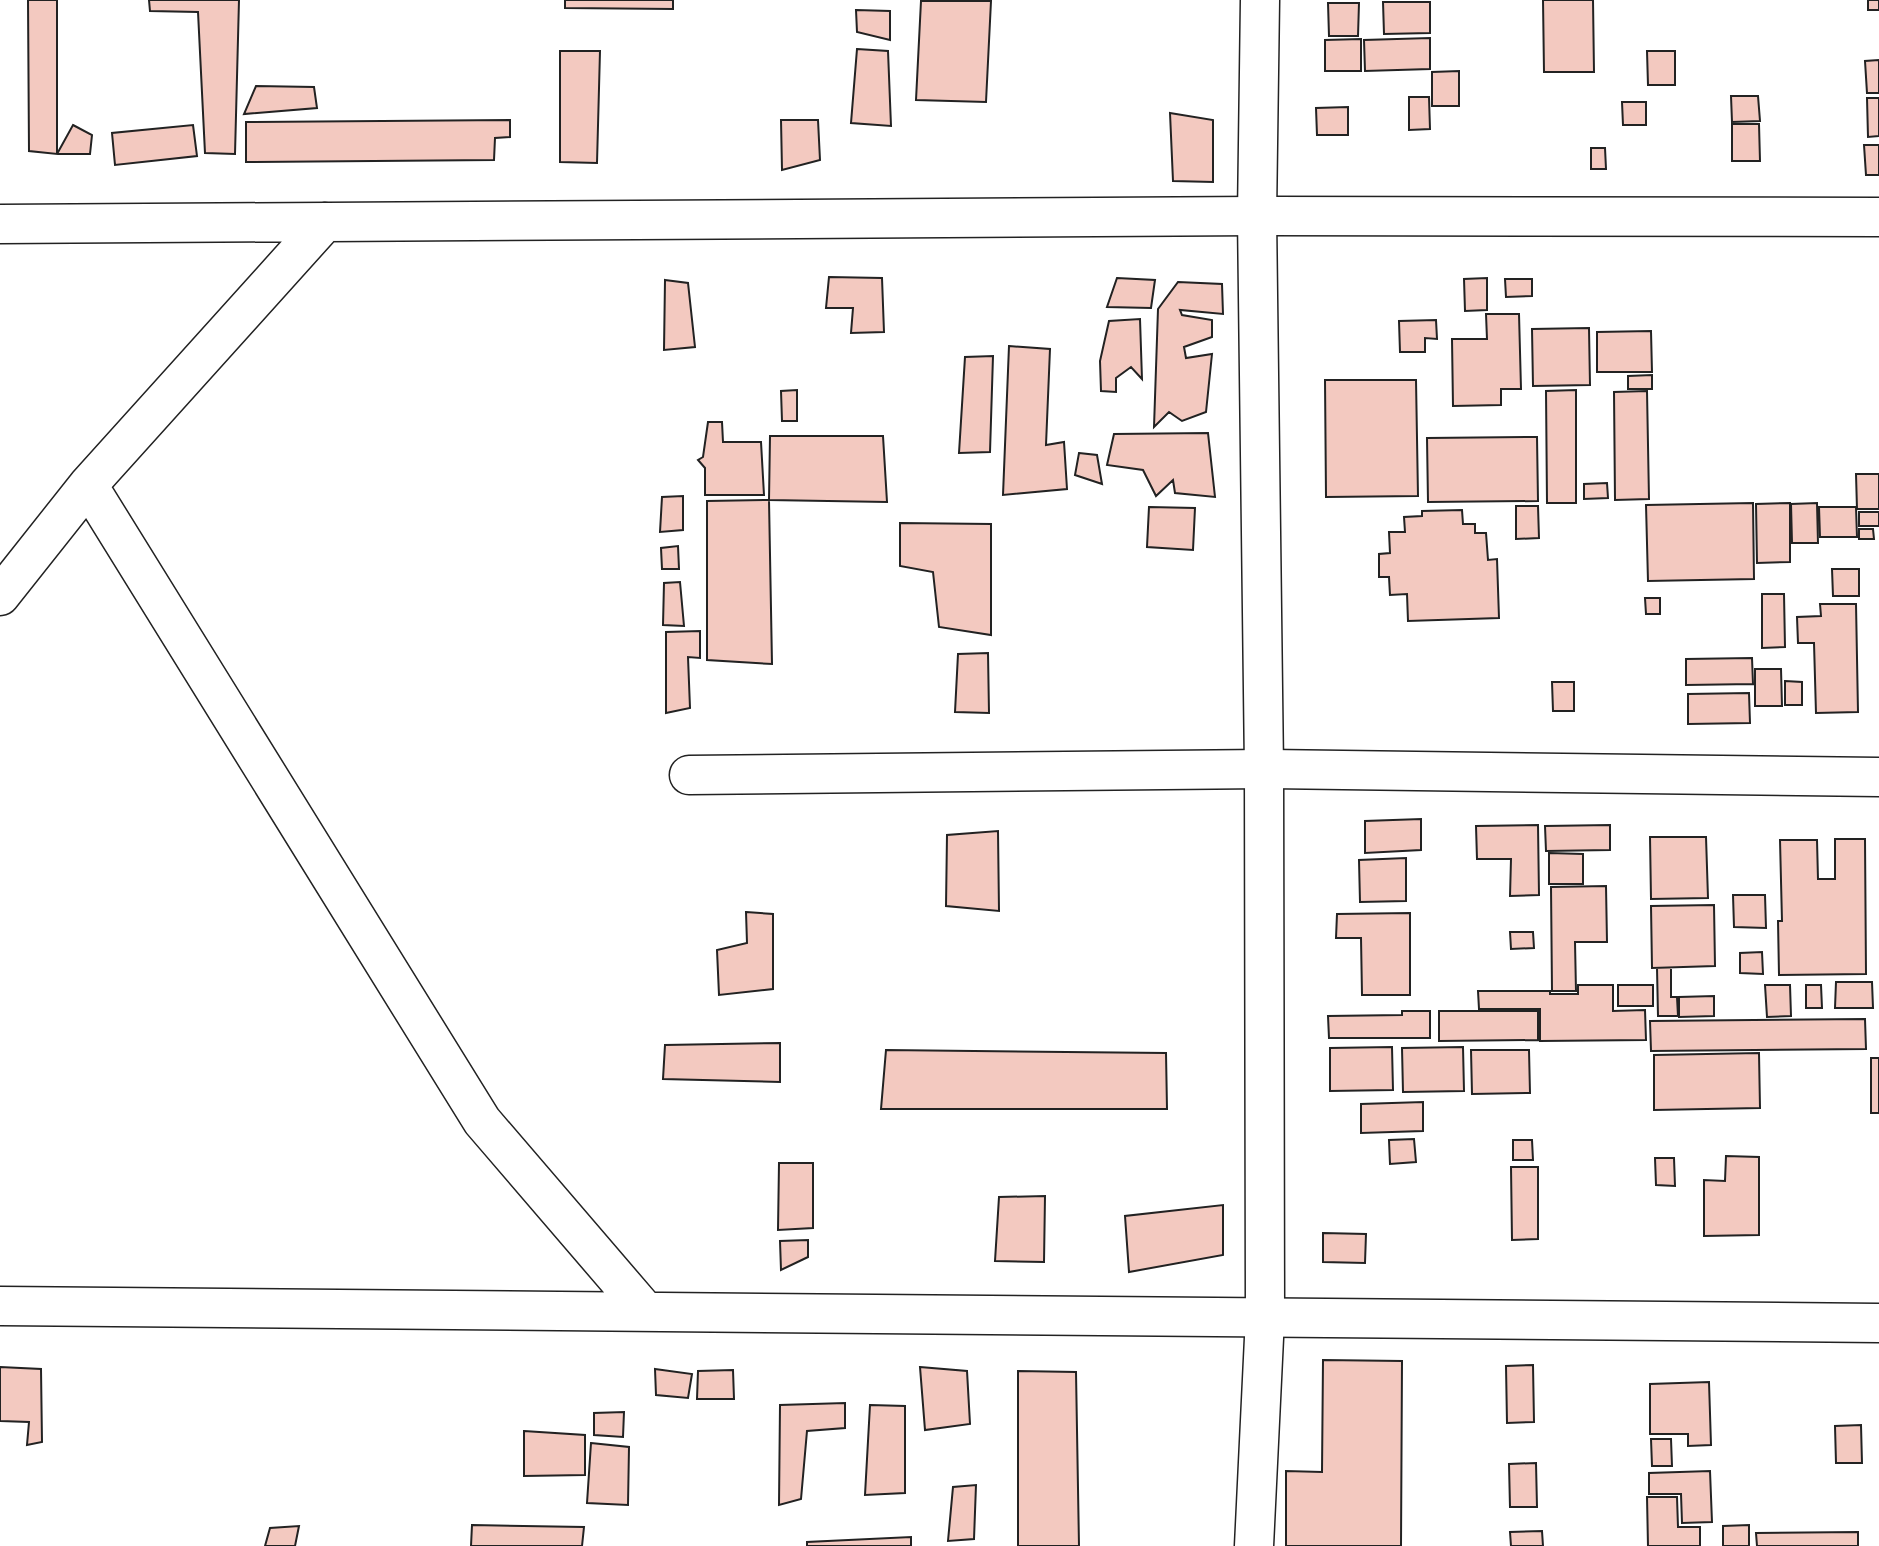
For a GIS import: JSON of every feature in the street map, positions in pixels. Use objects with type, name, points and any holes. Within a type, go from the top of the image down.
[{"type":"street","points":[[1254,1546],[1265,1317],[1264,769],[1256,216],[1261,0]]},
{"type":"street","points":[[0,224],[1256,216],[1879,217]]},
{"type":"street","points":[[0,596],[88,485],[325,222]]},
{"type":"street","points":[[88,485],[482,1121],[646,1312]]},
{"type":"street","points":[[688,775],[1264,769],[1879,777]]},
{"type":"street","points":[[0,1306],[1879,1323]]},
{"type":"building","points":[[28,0],[57,0],[57,154],[29,151]]},
{"type":"building","points":[[149,0],[239,0],[235,154],[205,153],[198,12],[150,11]]},
{"type":"building","points":[[565,0],[673,0],[673,9],[565,8]]},
{"type":"building","points":[[1543,0],[1593,0],[1594,72],[1544,72]]},
{"type":"building","points":[[1868,0],[1879,0],[1879,10],[1868,10]]},
{"type":"building","points":[[921,1],[991,1],[986,102],[916,100]]},
{"type":"building","points":[[1383,2],[1430,2],[1430,33],[1384,34]]},
{"type":"building","points":[[1328,3],[1359,3],[1358,36],[1329,36]]},
{"type":"building","points":[[856,10],[890,11],[890,40],[857,32]]},
{"type":"building","points":[[1430,38],[1430,69],[1365,71],[1364,40]]},
{"type":"building","points":[[1361,39],[1361,71],[1325,71],[1325,40]]},
{"type":"building","points":[[857,49],[888,51],[891,126],[851,123]]},
{"type":"building","points":[[560,51],[600,51],[597,163],[560,162]]},
{"type":"building","points":[[1647,51],[1675,51],[1675,85],[1648,85]]},
{"type":"building","points":[[1879,60],[1879,93],[1867,93],[1865,61]]},
{"type":"building","points":[[1459,71],[1459,106],[1432,106],[1432,72]]},
{"type":"building","points":[[256,86],[314,87],[317,108],[244,114]]},
{"type":"building","points":[[1731,96],[1758,96],[1760,121],[1732,122]]},
{"type":"building","points":[[1409,97],[1429,97],[1430,129],[1409,130]]},
{"type":"building","points":[[1867,98],[1879,98],[1879,136],[1868,137]]},
{"type":"building","points":[[1622,102],[1646,102],[1646,125],[1623,125]]},
{"type":"building","points":[[1348,107],[1348,135],[1317,135],[1316,108]]},
{"type":"building","points":[[1170,113],[1213,120],[1213,182],[1173,181]]},
{"type":"building","points":[[510,120],[510,137],[495,138],[494,160],[246,162],[246,122]]},
{"type":"building","points":[[781,120],[818,120],[820,160],[782,170]]},
{"type":"building","points":[[1732,124],[1759,124],[1760,161],[1732,161]]},
{"type":"building","points":[[73,125],[92,135],[90,154],[57,154]]},
{"type":"building","points":[[193,125],[197,156],[115,165],[112,133]]},
{"type":"building","points":[[1864,145],[1879,145],[1879,175],[1866,175]]},
{"type":"building","points":[[1591,148],[1605,148],[1606,169],[1591,169]]},
{"type":"building","points":[[829,277],[882,278],[884,332],[851,333],[853,308],[826,308]]},
{"type":"building","points":[[1117,278],[1155,280],[1151,308],[1107,307]]},
{"type":"building","points":[[1487,278],[1487,310],[1465,311],[1464,279]]},
{"type":"building","points":[[1505,279],[1532,279],[1532,296],[1506,297]]},
{"type":"building","points":[[665,280],[688,283],[695,347],[664,350]]},
{"type":"building","points":[[1178,282],[1222,284],[1223,314],[1180,310],[1182,315],[1212,320],[1212,337],[1184,347],[1186,358],[1212,354],[1206,412],[1182,421],[1169,412],[1154,427],[1158,309]]},
{"type":"building","points":[[1486,314],[1519,314],[1521,389],[1501,389],[1501,405],[1453,406],[1452,339],[1487,339]]},
{"type":"building","points":[[1140,319],[1142,379],[1131,367],[1116,378],[1116,392],[1101,391],[1100,361],[1109,321]]},
{"type":"building","points":[[1436,320],[1437,339],[1425,338],[1425,352],[1400,352],[1399,321]]},
{"type":"building","points":[[1589,328],[1590,385],[1533,386],[1532,329]]},
{"type":"building","points":[[1651,331],[1652,372],[1597,372],[1597,332]]},
{"type":"building","points":[[1009,346],[1050,349],[1046,445],[1064,442],[1067,489],[1003,495]]},
{"type":"building","points":[[993,356],[990,452],[959,453],[965,357]]},
{"type":"building","points":[[1652,375],[1652,389],[1628,389],[1628,376]]},
{"type":"building","points":[[1325,380],[1416,380],[1418,496],[1326,497]]},
{"type":"building","points":[[797,390],[797,421],[782,421],[781,391]]},
{"type":"building","points":[[1576,390],[1576,503],[1547,503],[1546,391]]},
{"type":"building","points":[[1647,391],[1649,499],[1615,500],[1614,392]]},
{"type":"building","points":[[708,422],[722,422],[723,442],[761,442],[764,495],[705,495],[705,468],[698,460],[703,457]]},
{"type":"building","points":[[1208,433],[1215,497],[1175,493],[1173,480],[1156,496],[1143,470],[1107,465],[1114,434]]},
{"type":"building","points":[[770,436],[883,436],[887,502],[769,500]]},
{"type":"building","points":[[1537,437],[1538,501],[1428,502],[1427,438]]},
{"type":"building","points":[[1079,453],[1097,455],[1102,484],[1075,475]]},
{"type":"building","points":[[1856,474],[1879,474],[1879,509],[1857,509]]},
{"type":"building","points":[[1607,483],[1608,498],[1584,499],[1584,484]]},
{"type":"building","points":[[683,496],[683,530],[660,532],[662,497]]},
{"type":"building","points":[[769,500],[772,664],[707,660],[707,501]]},
{"type":"building","points":[[1753,503],[1754,579],[1648,581],[1646,505]]},
{"type":"building","points":[[1790,503],[1790,562],[1757,563],[1756,504]]},
{"type":"building","points":[[1817,503],[1818,543],[1792,543],[1791,504]]},
{"type":"building","points":[[1516,506],[1538,506],[1539,538],[1516,539]]},
{"type":"building","points":[[1149,507],[1195,508],[1193,550],[1147,547]]},
{"type":"building","points":[[1819,507],[1856,507],[1857,537],[1820,537]]},
{"type":"building","points":[[1462,510],[1463,524],[1475,524],[1475,533],[1486,533],[1488,560],[1497,559],[1499,618],[1408,621],[1407,594],[1390,595],[1389,577],[1379,577],[1379,554],[1390,553],[1389,532],[1405,532],[1404,517],[1422,516],[1422,511]]},
{"type":"building","points":[[1859,512],[1879,512],[1879,526],[1859,526]]},
{"type":"building","points":[[900,523],[991,524],[991,635],[939,627],[933,572],[900,566]]},
{"type":"building","points":[[1859,529],[1873,529],[1874,539],[1859,539]]},
{"type":"building","points":[[678,546],[679,569],[662,569],[661,548]]},
{"type":"building","points":[[1832,569],[1859,569],[1859,596],[1833,596]]},
{"type":"building","points":[[680,582],[684,626],[663,625],[664,583]]},
{"type":"building","points":[[1762,594],[1784,594],[1785,647],[1762,648]]},
{"type":"building","points":[[1645,598],[1660,598],[1660,614],[1646,614]]},
{"type":"building","points":[[1820,604],[1856,604],[1858,712],[1816,713],[1814,643],[1798,643],[1797,617],[1821,616]]},
{"type":"building","points":[[700,631],[700,658],[688,657],[690,708],[666,713],[666,632]]},
{"type":"building","points":[[988,653],[989,713],[955,712],[958,654]]},
{"type":"building","points":[[1752,658],[1753,684],[1686,685],[1686,659]]},
{"type":"building","points":[[1755,669],[1781,669],[1782,706],[1755,706]]},
{"type":"building","points":[[1785,681],[1802,682],[1802,705],[1785,705]]},
{"type":"building","points":[[1552,682],[1574,682],[1574,711],[1553,711]]},
{"type":"building","points":[[1749,693],[1750,723],[1688,724],[1688,694]]},
{"type":"building","points":[[1421,819],[1421,850],[1365,853],[1365,821]]},
{"type":"building","points":[[1538,825],[1539,895],[1510,896],[1511,859],[1477,859],[1476,826]]},
{"type":"building","points":[[1610,825],[1610,850],[1546,851],[1545,826]]},
{"type":"building","points":[[998,831],[999,911],[946,906],[947,835]]},
{"type":"building","points":[[1650,837],[1706,837],[1708,898],[1651,899]]},
{"type":"building","points":[[1835,839],[1865,839],[1866,974],[1779,975],[1778,921],[1782,921],[1780,840],[1817,840],[1818,879],[1835,879]]},
{"type":"building","points":[[1549,853],[1583,854],[1583,884],[1549,884]]},
{"type":"building","points":[[1406,858],[1406,901],[1360,902],[1359,860]]},
{"type":"building","points":[[1606,886],[1607,942],[1575,942],[1576,991],[1552,991],[1551,887]]},
{"type":"building","points":[[1733,895],[1765,895],[1766,928],[1734,927]]},
{"type":"building","points":[[1714,905],[1715,966],[1652,968],[1651,906]]},
{"type":"building","points":[[746,912],[773,914],[773,989],[719,995],[717,950],[747,943]]},
{"type":"building","points":[[1410,913],[1410,995],[1362,995],[1361,938],[1336,938],[1337,914]]},
{"type":"building","points":[[1510,932],[1533,932],[1534,948],[1511,949]]},
{"type":"building","points":[[1762,952],[1763,974],[1740,973],[1740,953]]},
{"type":"building","points":[[1657,968],[1671,968],[1671,997],[1677,997],[1678,1016],[1658,1016]]},
{"type":"building","points":[[1836,982],[1872,982],[1873,1008],[1835,1008]]},
{"type":"building","points":[[1578,985],[1613,985],[1613,1011],[1645,1010],[1646,1040],[1540,1041],[1540,1009],[1479,1009],[1478,991],[1550,991],[1550,994],[1578,994]]},
{"type":"building","points":[[1618,985],[1653,985],[1653,1006],[1618,1006]]},
{"type":"building","points":[[1765,985],[1790,985],[1791,1016],[1767,1017]]},
{"type":"building","points":[[1806,985],[1821,985],[1822,1008],[1806,1008]]},
{"type":"building","points":[[1714,996],[1714,1016],[1679,1017],[1679,997]]},
{"type":"building","points":[[1402,1011],[1430,1011],[1430,1038],[1329,1038],[1328,1016],[1402,1015]]},
{"type":"building","points":[[1439,1011],[1538,1011],[1538,1040],[1439,1041]]},
{"type":"building","points":[[1865,1019],[1866,1049],[1651,1051],[1650,1021]]},
{"type":"building","points":[[780,1043],[780,1082],[663,1079],[665,1045]]},
{"type":"building","points":[[1392,1047],[1393,1090],[1330,1091],[1330,1048]]},
{"type":"building","points":[[1463,1047],[1464,1091],[1403,1092],[1402,1048]]},
{"type":"building","points":[[886,1050],[1166,1053],[1167,1109],[881,1109]]},
{"type":"building","points":[[1471,1050],[1529,1050],[1530,1093],[1472,1094]]},
{"type":"building","points":[[1759,1053],[1760,1108],[1654,1110],[1654,1055]]},
{"type":"building","points":[[1871,1058],[1879,1058],[1879,1113],[1871,1113]]},
{"type":"building","points":[[1423,1102],[1423,1131],[1361,1133],[1361,1104]]},
{"type":"building","points":[[1414,1139],[1416,1162],[1390,1164],[1389,1140]]},
{"type":"building","points":[[1513,1140],[1532,1140],[1533,1160],[1513,1160]]},
{"type":"building","points":[[1726,1156],[1759,1157],[1759,1235],[1704,1236],[1704,1180],[1725,1181]]},
{"type":"building","points":[[1655,1158],[1674,1158],[1675,1186],[1656,1185]]},
{"type":"building","points":[[779,1163],[813,1163],[813,1228],[778,1230]]},
{"type":"building","points":[[1511,1167],[1538,1167],[1538,1239],[1512,1240]]},
{"type":"building","points":[[1045,1196],[1044,1262],[995,1261],[999,1197]]},
{"type":"building","points":[[1223,1205],[1223,1255],[1129,1272],[1125,1216]]},
{"type":"building","points":[[1323,1233],[1366,1234],[1365,1263],[1323,1262]]},
{"type":"building","points":[[808,1240],[808,1257],[781,1270],[780,1241]]},
{"type":"building","points":[[1323,1360],[1402,1361],[1401,1546],[1286,1546],[1286,1471],[1322,1472]]},
{"type":"building","points":[[1533,1365],[1534,1422],[1507,1423],[1506,1366]]},
{"type":"building","points":[[0,1367],[41,1369],[42,1442],[27,1445],[29,1422],[0,1421]]},
{"type":"building","points":[[920,1367],[967,1371],[970,1424],[925,1430]]},
{"type":"building","points":[[655,1369],[692,1374],[688,1398],[656,1395]]},
{"type":"building","points":[[733,1370],[734,1399],[697,1399],[698,1371]]},
{"type":"building","points":[[1018,1371],[1076,1372],[1079,1546],[1018,1546]]},
{"type":"building","points":[[1709,1382],[1711,1445],[1688,1446],[1688,1434],[1650,1434],[1650,1384]]},
{"type":"building","points":[[845,1403],[845,1428],[807,1431],[801,1499],[779,1505],[780,1405]]},
{"type":"building","points":[[870,1405],[905,1406],[905,1493],[865,1495]]},
{"type":"building","points":[[624,1412],[623,1437],[594,1435],[594,1413]]},
{"type":"building","points":[[1861,1425],[1862,1463],[1836,1463],[1835,1426]]},
{"type":"building","points":[[524,1431],[585,1435],[585,1475],[524,1476]]},
{"type":"building","points":[[1651,1439],[1671,1439],[1672,1466],[1652,1466]]},
{"type":"building","points":[[591,1443],[629,1447],[628,1505],[587,1503]]},
{"type":"building","points":[[1536,1463],[1537,1507],[1510,1507],[1509,1464]]},
{"type":"building","points":[[1710,1471],[1712,1522],[1682,1523],[1681,1494],[1649,1494],[1649,1473]]},
{"type":"building","points":[[976,1485],[974,1539],[948,1541],[953,1487]]},
{"type":"building","points":[[1647,1497],[1677,1497],[1678,1527],[1700,1527],[1700,1546],[1648,1546]]},
{"type":"building","points":[[472,1525],[584,1527],[582,1546],[471,1546]]},
{"type":"building","points":[[1749,1525],[1749,1546],[1723,1546],[1723,1526]]},
{"type":"building","points":[[299,1526],[295,1546],[265,1546],[270,1528]]},
{"type":"building","points":[[1542,1531],[1543,1546],[1511,1546],[1510,1532]]},
{"type":"building","points":[[1858,1532],[1858,1546],[1757,1546],[1756,1533]]},
{"type":"building","points":[[911,1537],[911,1546],[807,1546],[807,1542]]}]
